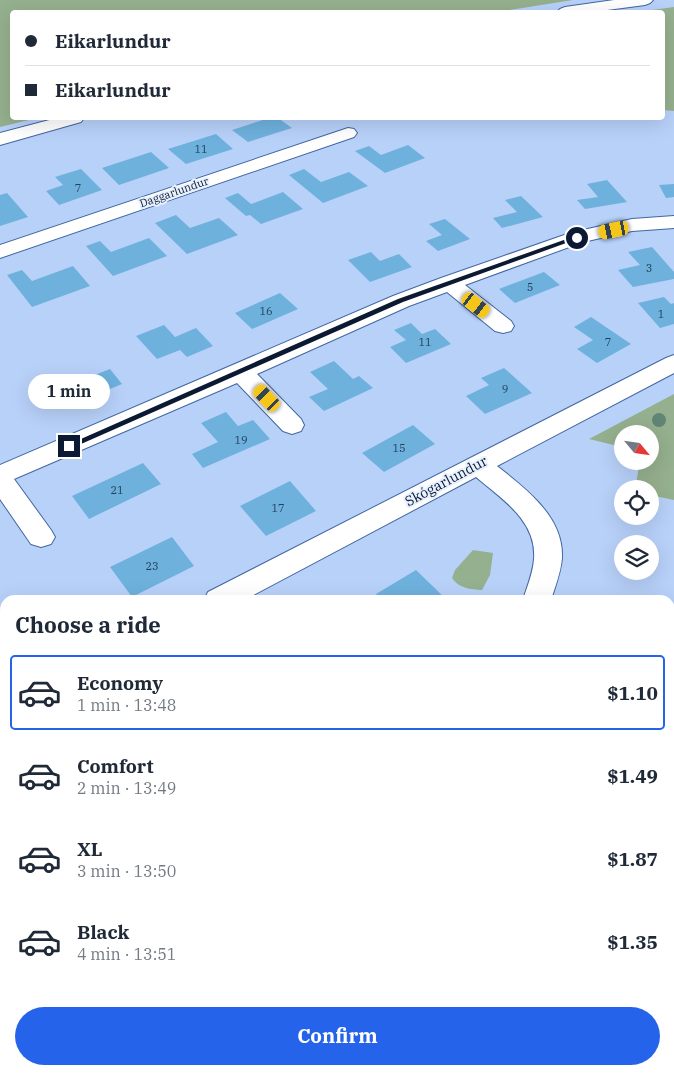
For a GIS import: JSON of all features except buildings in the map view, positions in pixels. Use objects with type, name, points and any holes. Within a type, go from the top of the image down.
[{"type":"street","points":[[578,10],[645,0]]},
{"type":"street","points":[[0,139],[68,120]]},
{"type":"street","name":"Daggarlundur","points":[[0,252],[348,132]]},
{"type":"street","points":[[41,537],[0,477],[401,301],[577,238],[632,226],[674,222]]},
{"type":"street","points":[[449,283],[503,326]]},
{"type":"street","name":"Skógarlundur","points":[[228,595],[674,363]]},
{"type":"street","points":[[241,372],[292,425]]},
{"type":"street","points":[[478,464],[529,509],[540,523],[548,541],[548,559],[538,595]]},
{"type":"green space","points":[[0,0],[573,0],[509,10],[10,10],[10,120],[29,120],[0,127]]},
{"type":"green space","points":[[674,7],[674,111],[665,110],[665,10],[652,10]]},
{"type":"green space","points":[[674,394],[674,500],[659,497],[659,480],[637,480],[638,470],[659,470],[659,425],[615,425]]},
{"type":"green space","points":[[614,426],[614,445],[589,439]]},
{"type":"green space","points":[[473,550],[493,553],[490,575],[482,590],[469,589],[455,582],[452,578],[455,570]]},
{"type":"route","points":[[69,446],[401,301],[577,238]]}]
